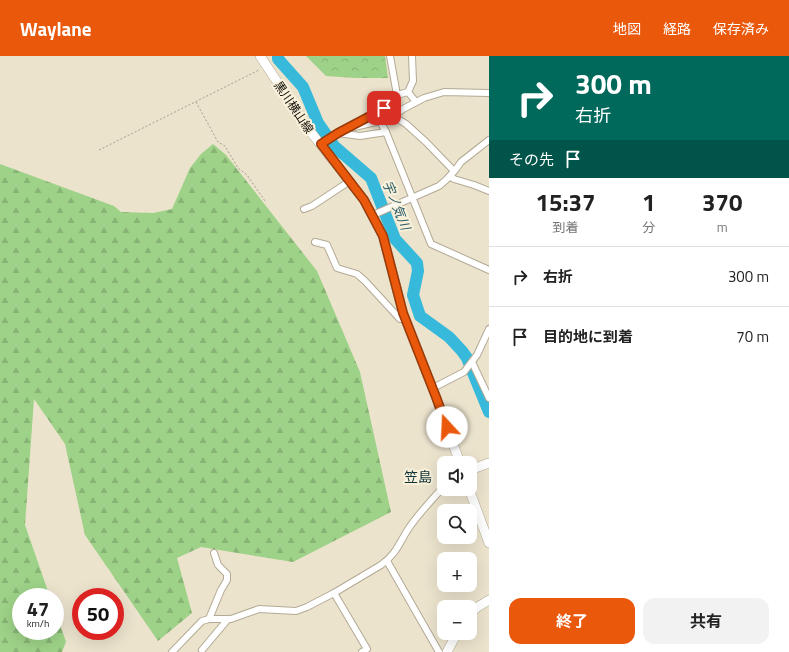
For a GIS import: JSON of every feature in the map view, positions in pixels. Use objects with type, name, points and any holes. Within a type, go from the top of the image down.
[{"type":"main road","name":"黒川横山線","points":[[260,56],[310,130],[323,143],[364,200],[376,214],[405,318],[457,456]]},
{"type":"main road","points":[[477,467],[489,463]]},
{"type":"main road","points":[[472,496],[489,542]]},
{"type":"main road","points":[[477,607],[489,600]]},
{"type":"main road","points":[[447,652],[453,640]]},
{"type":"street","points":[[323,143],[395,101],[397,95],[390,56]]},
{"type":"street","points":[[408,92],[413,81],[412,56]]},
{"type":"street","points":[[397,95],[408,92]]},
{"type":"street","points":[[408,92],[416,102]]},
{"type":"street","points":[[346,129],[394,116],[403,109],[424,98],[444,92],[489,93]]},
{"type":"street","points":[[394,116],[406,124],[426,142],[452,174],[454,179],[474,184],[489,191]]},
{"type":"street","points":[[380,121],[386,132],[431,244],[489,270]]},
{"type":"street","points":[[338,133],[360,136],[386,132]]},
{"type":"street","points":[[376,214],[439,186],[452,174],[460,162],[489,140]]},
{"type":"street","points":[[304,209],[312,206],[350,181]]},
{"type":"street","points":[[315,242],[327,245],[337,268],[357,274],[400,319],[405,318]]},
{"type":"street","points":[[432,388],[464,372],[477,355],[489,329]]},
{"type":"street","points":[[472,362],[489,398]]},
{"type":"street","points":[[172,652],[202,621],[209,619],[231,619],[259,610],[296,611],[334,593],[387,561],[394,554],[411,525],[437,494]]},
{"type":"street","points":[[209,619],[227,580],[227,574],[218,565],[214,553]]},
{"type":"street","points":[[387,561],[439,652]]},
{"type":"street","points":[[334,593],[367,649],[362,652]]},
{"type":"street","points":[[202,650],[228,619]]},
{"type":"path","points":[[99,150],[267,66]]},
{"type":"path","points":[[196,101],[218,142],[225,146],[238,168],[246,175],[265,201]]},
{"type":"green space","points":[[306,56],[385,56],[388,78],[326,76]]},
{"type":"green space","points":[[213,144],[226,155],[317,271],[360,372],[391,512],[293,562],[201,547],[177,558],[192,613],[158,641],[124,592],[124,588],[122,588],[85,535],[65,444],[34,399],[25,525],[47,588],[12,588],[12,640],[64,640],[64,636],[66,642],[62,652],[0,652],[0,164],[114,206],[121,212],[153,213],[172,209],[190,168],[201,154]]},
{"type":"waterway","name":"宇ノ気川","points":[[278,56],[278,59],[303,87],[318,123],[334,146],[371,178],[395,239],[417,263],[418,271],[413,295],[420,316],[449,337],[462,351],[467,358],[489,412]]},
{"type":"district","name":"笠島","points":[[418,476]]},
{"type":"route","points":[[384,108],[321,144],[364,200],[383,236],[403,313],[447,427]]}]
